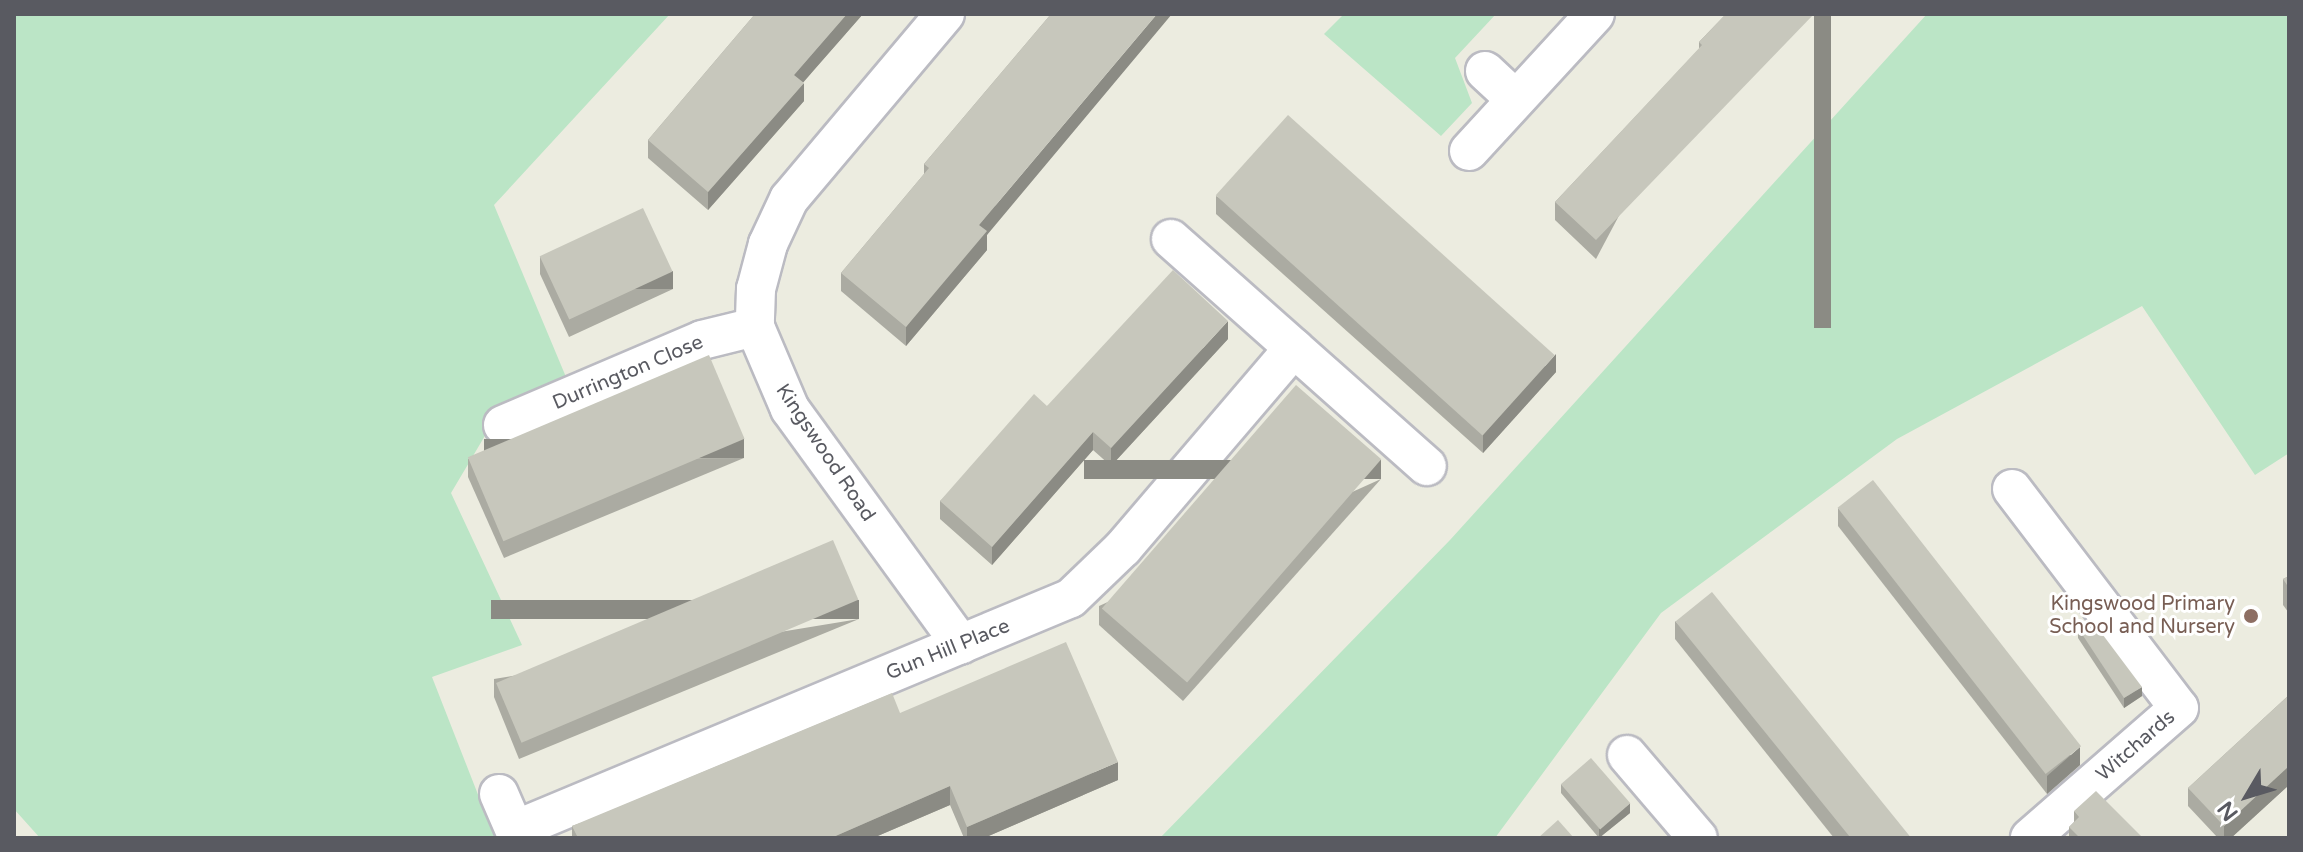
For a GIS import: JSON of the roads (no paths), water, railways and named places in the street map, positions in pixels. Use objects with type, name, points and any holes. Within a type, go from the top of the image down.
[{"type":"street","name":"Kingswood Road","points":[[945,14],[789,199],[768,244],[756,289],[755,327],[790,409],[961,644]]},
{"type":"street","points":[[1469,151],[1595,14]]},
{"type":"street","points":[[1485,71],[1515,99]]},
{"type":"street","points":[[1171,239],[1427,466]]},
{"type":"street","name":"Durrington Close","points":[[503,425],[702,340],[755,327]]},
{"type":"street","name":"Gun Hill Place","points":[[499,794],[516,834],[961,644],[1039,614],[1096,577],[1294,348]]},
{"type":"street","name":"Witchards","points":[[2012,489],[2179,708],[2030,838]]},
{"type":"street","points":[[1627,755],[1698,838]]},
{"type":"place","name":"Kingswood Primary School and Nursery","points":[[2251,616]]}]
